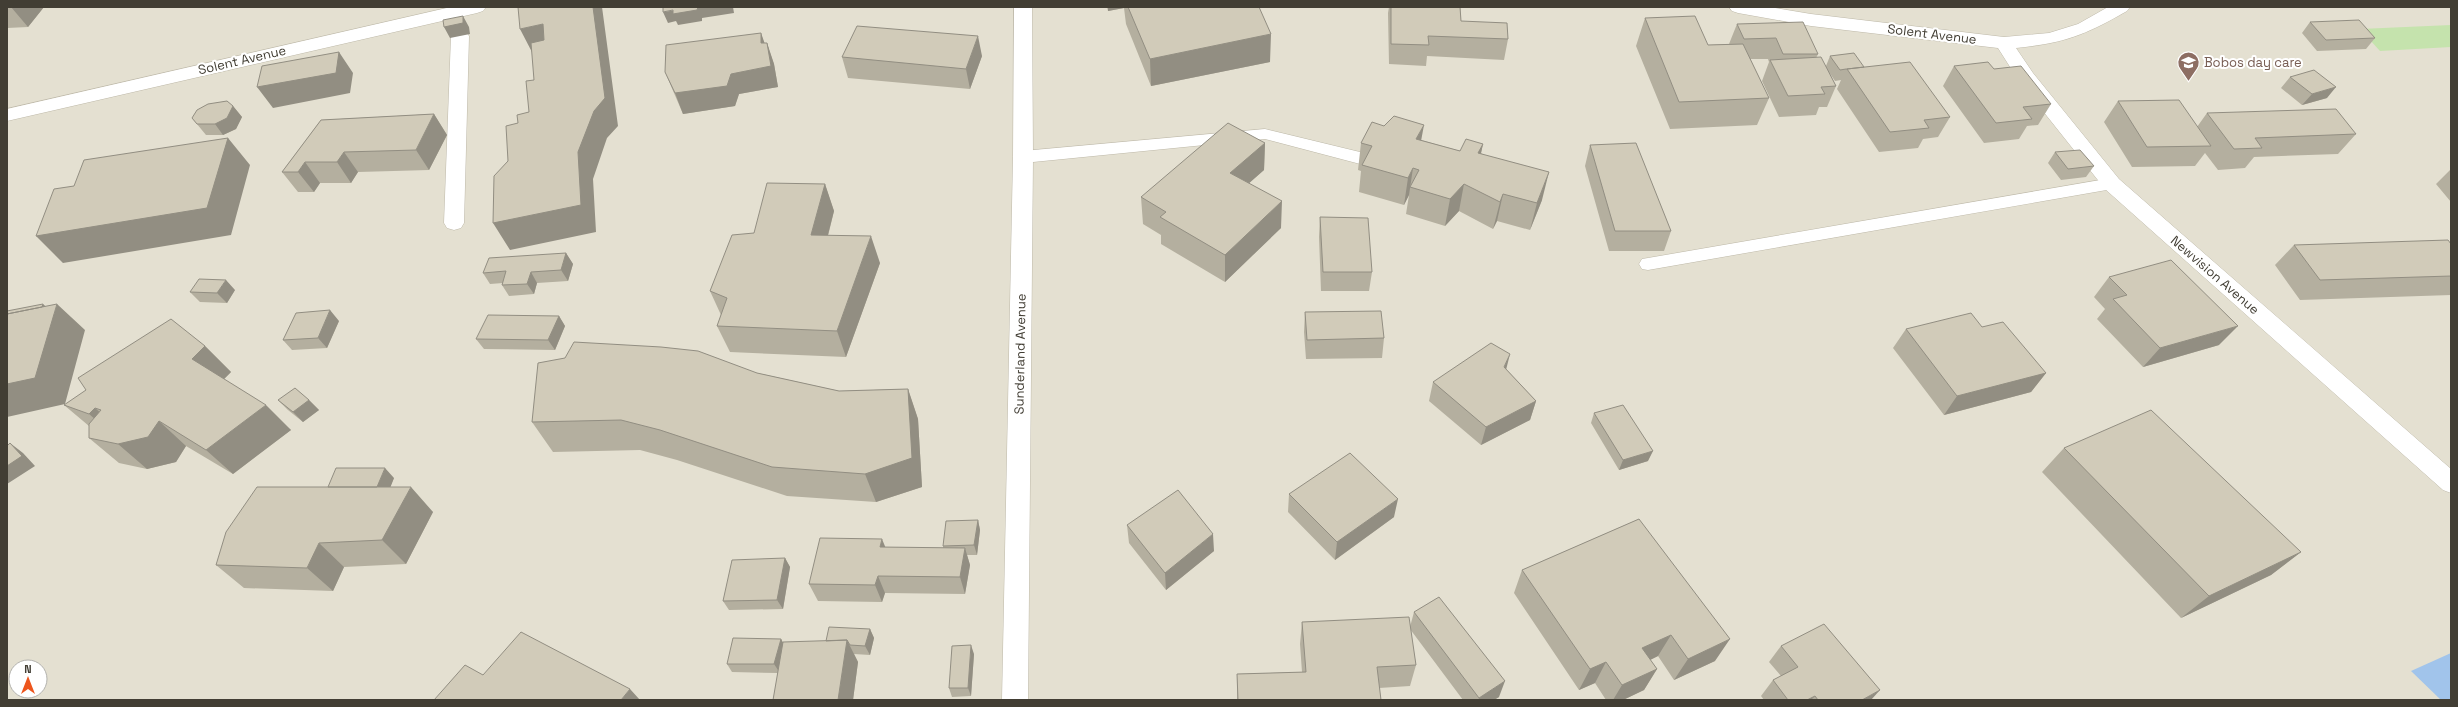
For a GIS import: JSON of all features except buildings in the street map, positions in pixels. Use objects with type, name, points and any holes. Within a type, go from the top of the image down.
[{"type":"street","name":"Solent Avenue","points":[[7,116],[352,34],[477,7]]},
{"type":"street","name":"Sunderland Avenue","points":[[1015,700],[1023,157],[1023,7]]},
{"type":"street","name":"Solent Avenue","points":[[1738,7],[1811,20],[2004,43],[2050,39],[2084,28],[2121,7]]},
{"type":"street","points":[[454,223],[459,33],[458,11]]},
{"type":"street","name":"Newvision Avenue","points":[[2004,43],[2026,77],[2112,184],[2451,483]]},
{"type":"lane","points":[[1023,157],[1265,134],[1364,159]]},
{"type":"lane","points":[[1648,264],[2112,184]]},
{"type":"shaded area","points":[[7,7],[2451,7],[2451,700],[7,700]]},
{"type":"green space","points":[[2451,25],[2451,47],[2380,51],[2360,29]]},
{"type":"water","points":[[2451,653],[2451,700],[2441,700],[2411,671]]},
{"type":"place","name":"Bobos day care","points":[[2189,82]]}]
